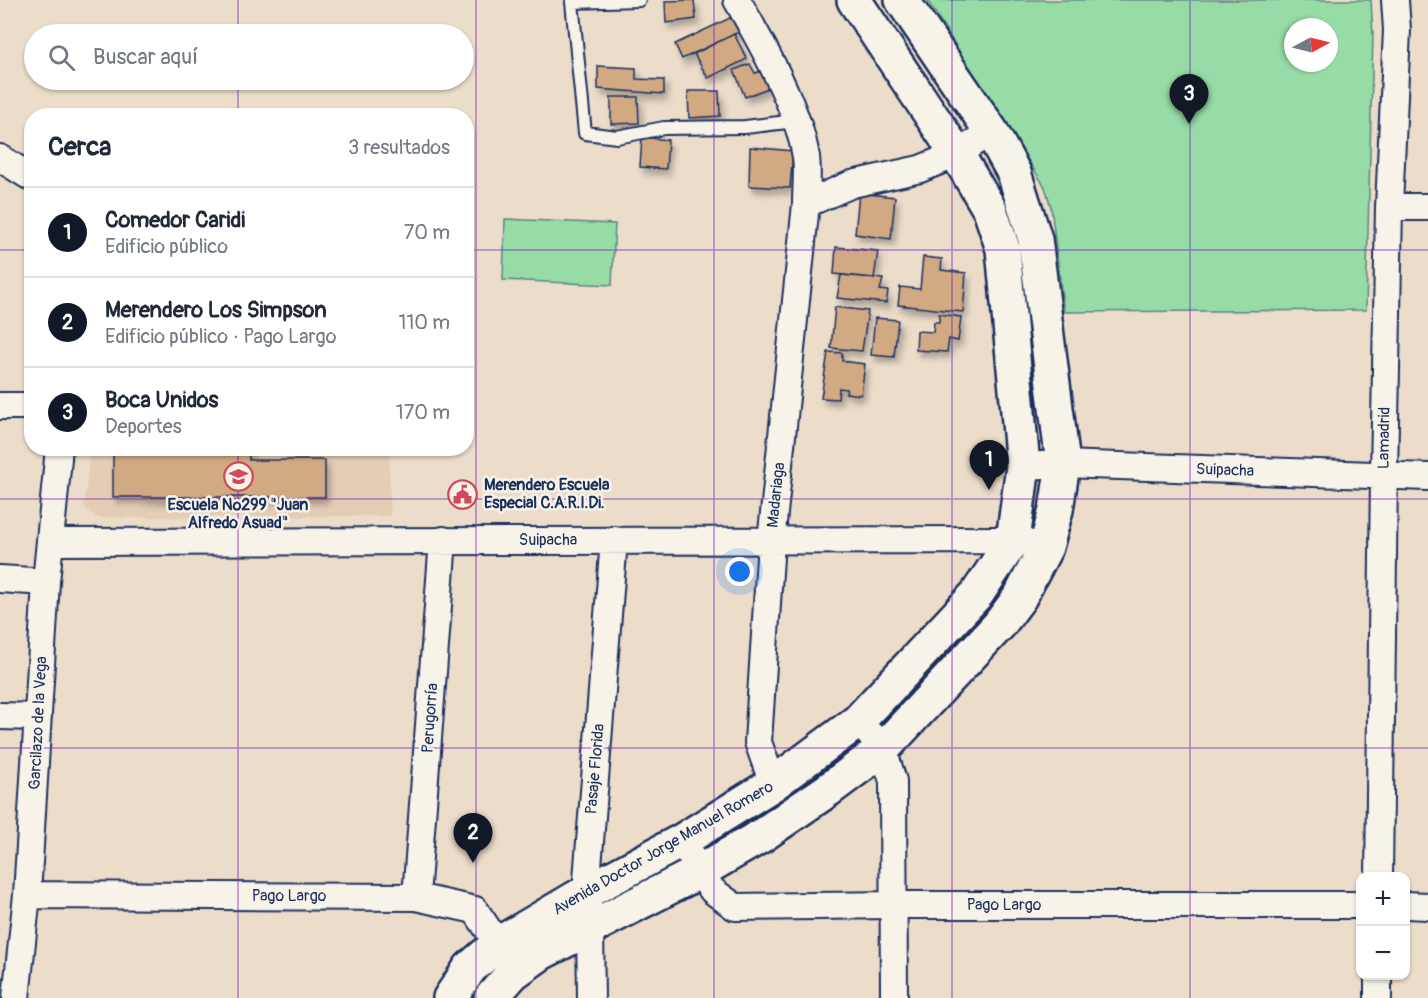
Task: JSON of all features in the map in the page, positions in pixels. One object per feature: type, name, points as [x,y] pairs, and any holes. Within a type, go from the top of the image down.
[{"type":"main road","name":"Avenida Doctor Jorge Manuel Romero","points":[[450,998],[470,968],[498,944],[586,892],[683,840],[773,784],[858,721],[977,594],[1013,540],[1023,466],[1003,249],[990,210],[957,154],[854,0]]},
{"type":"main road","name":"Avenida Doctor Jorge Manuel Romero","points":[[491,998],[513,973],[541,953],[699,872],[761,836],[883,749],[999,625],[1020,597],[1046,547],[1056,510],[1063,464],[1035,239],[1014,173],[991,131],[902,0]]},
{"type":"street","name":"Madariaga","points":[[737,0],[761,41],[796,121],[806,159],[806,204],[771,542],[758,742],[773,784]]},
{"type":"street","name":"Lamadrid","points":[[1379,872],[1389,207],[1397,30],[1395,0]]},
{"type":"street","points":[[806,204],[852,184],[920,169],[957,154],[991,131]]},
{"type":"street","points":[[0,158],[24,173]]},
{"type":"street","points":[[1389,207],[1428,207]]},
{"type":"street","points":[[0,406],[24,406]]},
{"type":"street","name":"Garcilazo de la Vega","points":[[16,998],[27,895],[46,582],[58,456]]},
{"type":"street","name":"Suipacha","points":[[1023,466],[1063,464],[1428,477]]},
{"type":"street","name":"Perugorría","points":[[416,897],[443,540]]},
{"type":"street","name":"Pasaje Florida","points":[[591,998],[590,927],[586,892],[614,540]]},
{"type":"street","name":"Suipacha","points":[[50,542],[1013,540],[1046,547]]},
{"type":"street","points":[[0,579],[46,582]]},
{"type":"street","points":[[0,717],[38,717]]},
{"type":"street","points":[[858,721],[883,749],[893,781],[894,998]]},
{"type":"street","name":"Pago Largo","points":[[683,840],[699,872],[713,891],[735,907],[1356,905]]},
{"type":"street","name":"Pago Largo","points":[[27,895],[416,897],[475,910],[498,944],[513,973]]},
{"type":"street","points":[[1410,906],[1428,906]]},
{"type":"street","points":[[1378,980],[1378,998]]},
{"type":"lane","points":[[639,0],[572,2],[585,133],[616,137],[664,128],[745,127],[796,121]]},
{"type":"shaded area","name":"Escuela Nº299 \"Juan Alfredo Asuad\"","points":[[89,456],[389,456],[390,516],[96,518],[84,506]]},
{"type":"green space","points":[[927,0],[1371,0],[1373,35],[1366,310],[1064,312],[1051,207],[1045,187]]},
{"type":"green space","points":[[505,219],[615,224],[612,285],[503,280]]},
{"type":"building","points":[[694,0],[696,19],[666,23],[665,1]]},
{"type":"building","points":[[732,17],[739,32],[682,59],[675,44]]},
{"type":"building","points":[[734,34],[747,59],[708,78],[694,54]]},
{"type":"building","points":[[750,64],[755,73],[762,71],[768,88],[745,97],[734,70]]},
{"type":"building","points":[[598,66],[636,68],[636,79],[664,80],[664,94],[598,89]]},
{"type":"building","points":[[688,91],[719,91],[720,116],[689,118]]},
{"type":"building","points":[[611,97],[638,97],[639,123],[611,124]]},
{"type":"building","points":[[642,137],[668,140],[666,169],[640,167]]},
{"type":"building","points":[[750,147],[793,151],[790,188],[749,186]]},
{"type":"building","points":[[859,193],[895,197],[891,239],[855,234]]},
{"type":"building","points":[[836,247],[878,251],[874,278],[834,274]]},
{"type":"building","points":[[923,257],[942,259],[941,270],[966,273],[963,312],[898,305],[900,287],[920,289]]},
{"type":"building","points":[[841,275],[883,279],[880,290],[888,291],[886,303],[837,298]]},
{"type":"building","points":[[835,307],[868,311],[862,351],[831,348]]},
{"type":"building","points":[[939,314],[961,317],[958,341],[949,339],[947,352],[916,350],[917,331],[933,332],[934,322],[939,322]]},
{"type":"building","points":[[875,318],[898,320],[894,357],[871,355]]},
{"type":"building","points":[[828,352],[842,353],[842,361],[865,364],[861,395],[846,393],[847,389],[839,388],[838,399],[821,398]]},
{"type":"building","name":"Escuela Nº299 \"Juan Alfredo Asuad\"","points":[[113,456],[249,456],[249,460],[325,460],[325,497],[113,497]]},
{"type":"place","name":"Boca Unidos","points":[[1189,124]]},
{"type":"place","name":"Escuela Nº299 \"Juan Alfredo Asuad\"","points":[[238,477]]},
{"type":"place","name":"Comedor Caridi","points":[[989,490]]},
{"type":"place","name":"Merendero Escuela Especial C.A.R.I.Di.","points":[[463,494]]},
{"type":"place","name":"Merendero Los Simpson","points":[[473,863]]}]
